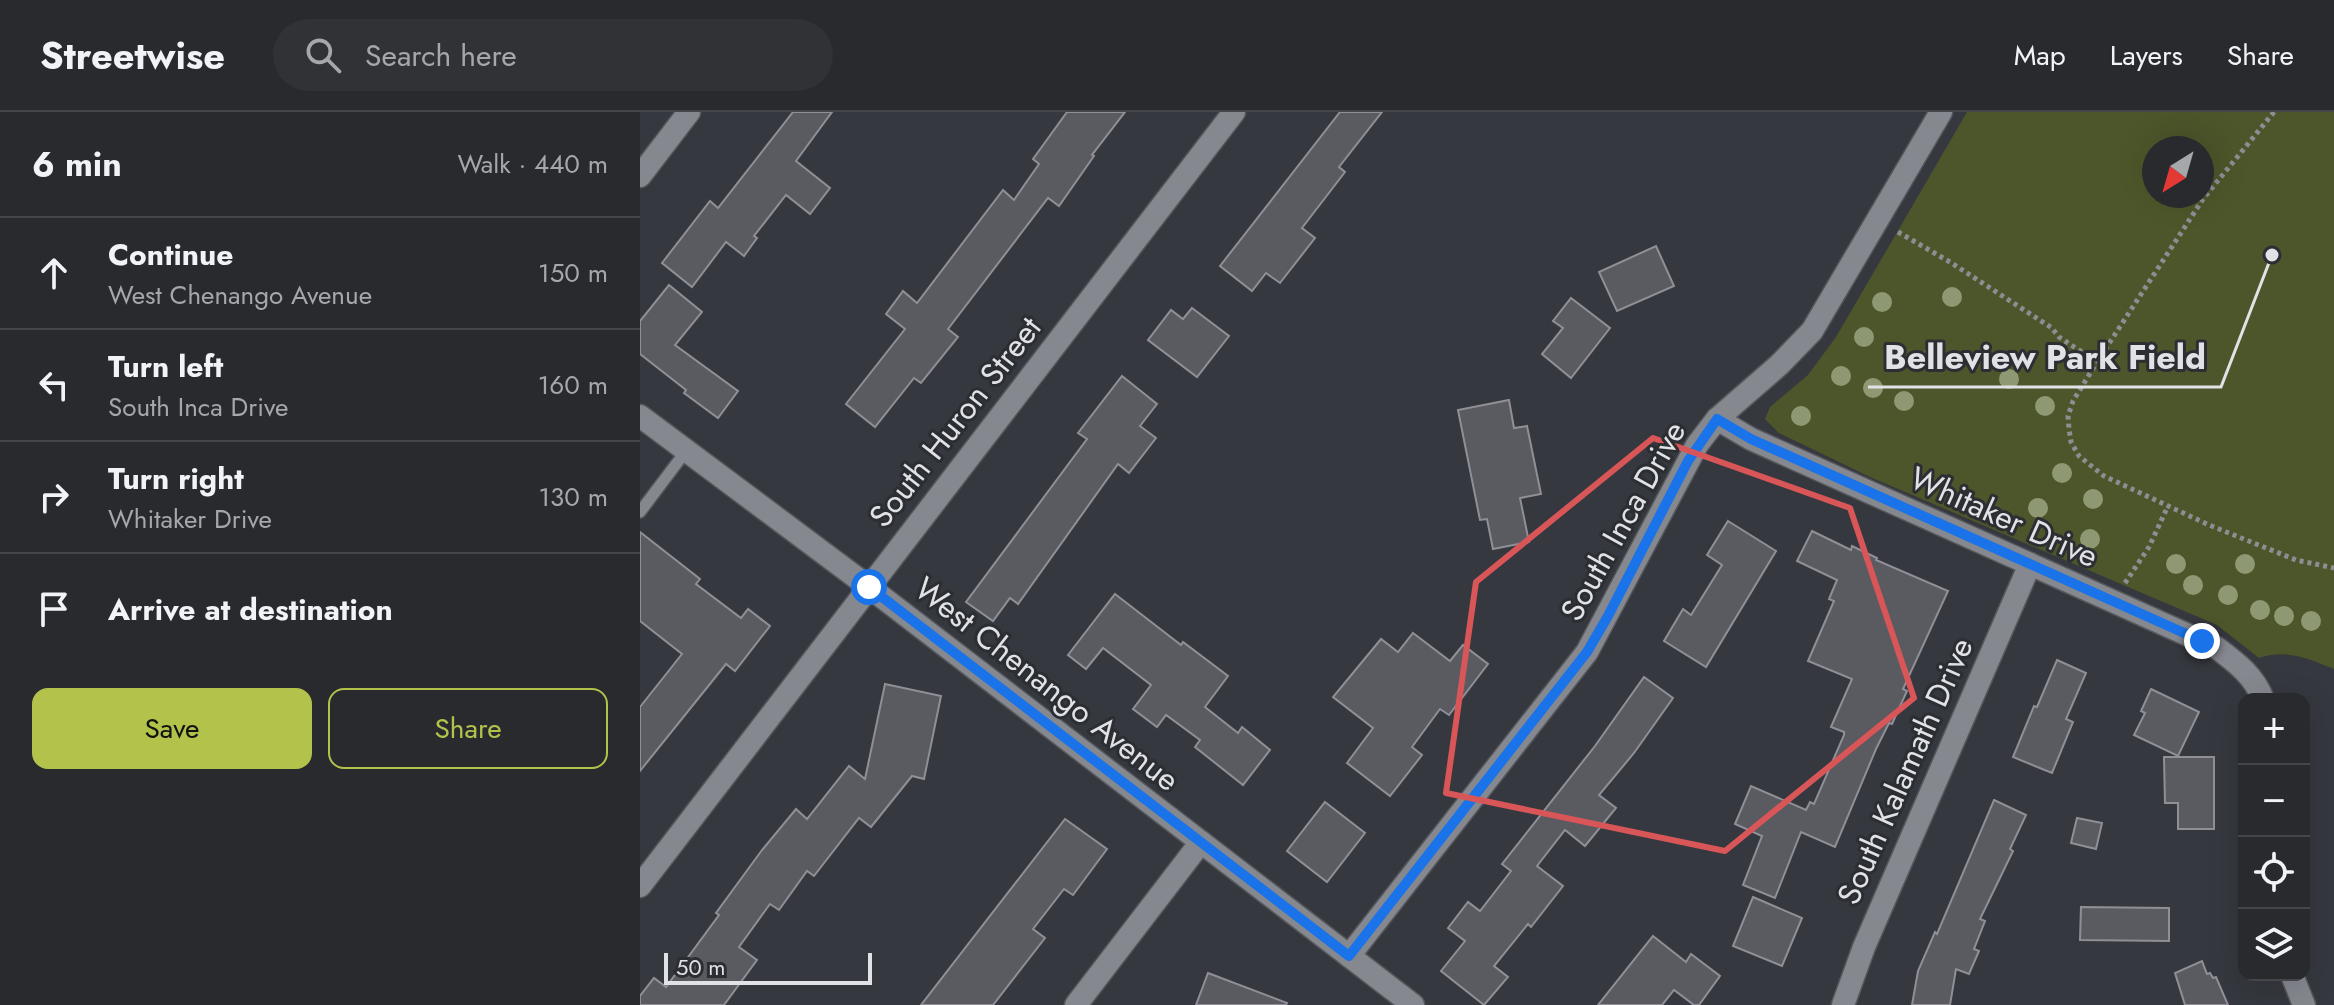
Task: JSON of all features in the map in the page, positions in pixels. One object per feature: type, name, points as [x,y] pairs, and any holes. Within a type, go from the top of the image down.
[{"type":"street","points":[[640,176],[689,112]]},
{"type":"street","name":"South Huron Street","points":[[640,886],[1234,112]]},
{"type":"street","name":"South Inca Drive","points":[[1349,956],[1587,652],[1688,461],[1717,419],[1812,331],[1941,112]]},
{"type":"street","name":"West Chenango Avenue","points":[[640,416],[869,587],[1413,1005]]},
{"type":"street","name":"Whitaker Drive","points":[[1717,419],[1751,439],[2217,648],[2243,668],[2260,692]]},
{"type":"street","name":"South Kalamath Drive","points":[[1843,1005],[1870,933],[2030,564]]},
{"type":"street","points":[[1076,1005],[1201,842]]},
{"type":"street","points":[[2294,981],[2304,1005]]},
{"type":"lane","points":[[640,512],[686,451]]},
{"type":"path","points":[[2274,112],[2203,199],[2073,401],[2068,416],[2071,442],[2088,465],[2104,476],[2296,560],[2334,568]]},
{"type":"path","points":[[1918,243],[2052,328],[2059,337],[2097,362]]},
{"type":"path","points":[[2116,602],[2131,571],[2160,527],[2168,506]]},
{"type":"highlighted area","points":[[1653,438],[1850,508],[1914,698],[1725,851],[1446,793],[1476,582]]},
{"type":"green space","points":[[1967,112],[2334,112],[2334,669],[2288,655],[2259,658],[2217,625],[1870,477],[1779,433],[1765,419],[1770,407],[1808,375],[1836,337]]},
{"type":"building","points":[[793,112],[832,112],[796,161],[830,188],[810,214],[786,195],[754,236],[757,238],[744,256],[726,242],[692,287],[662,263],[710,201],[718,208]]},
{"type":"building","points":[[1067,112],[1125,112],[1059,206],[1048,198],[948,329],[958,337],[921,383],[914,378],[875,427],[846,404],[905,329],[886,314],[903,291],[917,303],[1003,190],[1014,200],[1039,164],[1033,159]]},
{"type":"building","points":[[1340,112],[1382,112],[1339,167],[1345,172],[1302,228],[1315,238],[1280,283],[1266,273],[1252,291],[1220,266]]},
{"type":"building","points":[[1656,246],[1674,286],[1617,311],[1599,272]]},
{"type":"building","points":[[669,285],[702,312],[675,345],[738,391],[718,418],[640,354],[640,321]]},
{"type":"building","points":[[1571,298],[1610,328],[1571,378],[1542,354],[1563,328],[1553,321]]},
{"type":"building","points":[[1192,308],[1229,336],[1197,377],[1148,340],[1171,310],[1183,319]]},
{"type":"building","points":[[1122,376],[1157,404],[1140,426],[1156,438],[1129,473],[1118,464],[1018,604],[1010,598],[993,621],[966,602],[1087,439],[1078,433]]},
{"type":"building","points":[[1509,400],[1514,428],[1527,426],[1541,494],[1520,498],[1529,542],[1493,549],[1487,519],[1480,520],[1458,410]]},
{"type":"building","points":[[1728,521],[1776,551],[1706,667],[1664,641],[1683,609],[1691,615],[1722,565],[1707,555]]},
{"type":"building","points":[[1812,531],[1851,550],[1852,546],[1876,560],[1948,591],[1903,689],[1907,691],[1876,749],[1835,847],[1801,832],[1775,898],[1743,885],[1762,836],[1735,824],[1751,786],[1806,810],[1810,802],[1814,804],[1844,735],[1844,732],[1831,727],[1852,679],[1808,661],[1834,601],[1829,599],[1837,580],[1797,561]]},
{"type":"building","points":[[640,532],[700,579],[696,584],[741,618],[748,609],[770,626],[735,671],[726,664],[640,771],[640,707],[682,654],[640,621]]},
{"type":"building","points":[[1115,594],[1181,645],[1183,642],[1228,676],[1205,707],[1238,733],[1242,727],[1270,750],[1243,785],[1195,747],[1200,740],[1166,715],[1157,727],[1133,709],[1151,685],[1103,648],[1086,669],[1068,655]]},
{"type":"building","points":[[1413,633],[1450,661],[1463,645],[1488,664],[1449,715],[1440,709],[1412,747],[1422,755],[1390,796],[1347,763],[1373,728],[1333,697],[1381,639],[1398,652]]},
{"type":"building","points":[[2057,660],[2086,673],[2066,719],[2073,722],[2052,773],[2013,757]]},
{"type":"building","points":[[1644,677],[1673,698],[1599,795],[1616,808],[1585,846],[1565,830],[1537,866],[1563,886],[1531,927],[1528,924],[1494,966],[1508,977],[1484,1005],[1441,971],[1465,941],[1448,928],[1468,902],[1480,911],[1511,871],[1502,864],[1595,746]]},
{"type":"building","points":[[885,684],[941,696],[924,779],[912,776],[871,827],[859,818],[814,876],[807,871],[779,910],[770,904],[739,947],[757,960],[724,1005],[640,1005],[640,996],[654,978],[666,987],[762,850],[796,809],[807,819],[849,766],[865,779]]},
{"type":"building","points":[[2151,689],[2199,712],[2178,756],[2134,735],[2145,713],[2141,711]]},
{"type":"building","points":[[2164,757],[2214,757],[2214,829],[2178,829],[2178,803],[2165,803]]},
{"type":"building","points":[[1994,800],[2026,815],[2010,849],[2013,851],[1980,919],[1985,921],[1974,949],[1979,951],[1969,974],[1956,969],[1950,1005],[1912,1005],[1918,971]]},
{"type":"building","points":[[1325,802],[1365,833],[1327,882],[1287,851]]},
{"type":"building","points":[[2077,818],[2102,823],[2096,849],[2071,843]]},
{"type":"building","points":[[1065,819],[1107,849],[1073,895],[1064,889],[1033,929],[1045,938],[993,1005],[921,1005]]},
{"type":"building","points":[[1753,897],[1802,918],[1782,966],[1733,946]]},
{"type":"building","points":[[2081,907],[2169,908],[2169,941],[2080,940]]},
{"type":"building","points":[[1653,936],[1686,962],[1691,954],[1720,976],[1699,1005],[1694,1005],[1674,990],[1662,1005],[1598,1005]]},
{"type":"building","points":[[2202,961],[2207,974],[2216,977],[2228,1005],[2185,1005],[2175,973]]},
{"type":"building","points":[[1208,973],[1287,1003],[1196,1005]]},
{"type":"place","name":"Belleview Park Field","points":[[2272,255]]},
{"type":"route","points":[[869,587],[1349,956],[1587,652],[1688,461],[1717,419],[1751,439],[2202,641]]}]
